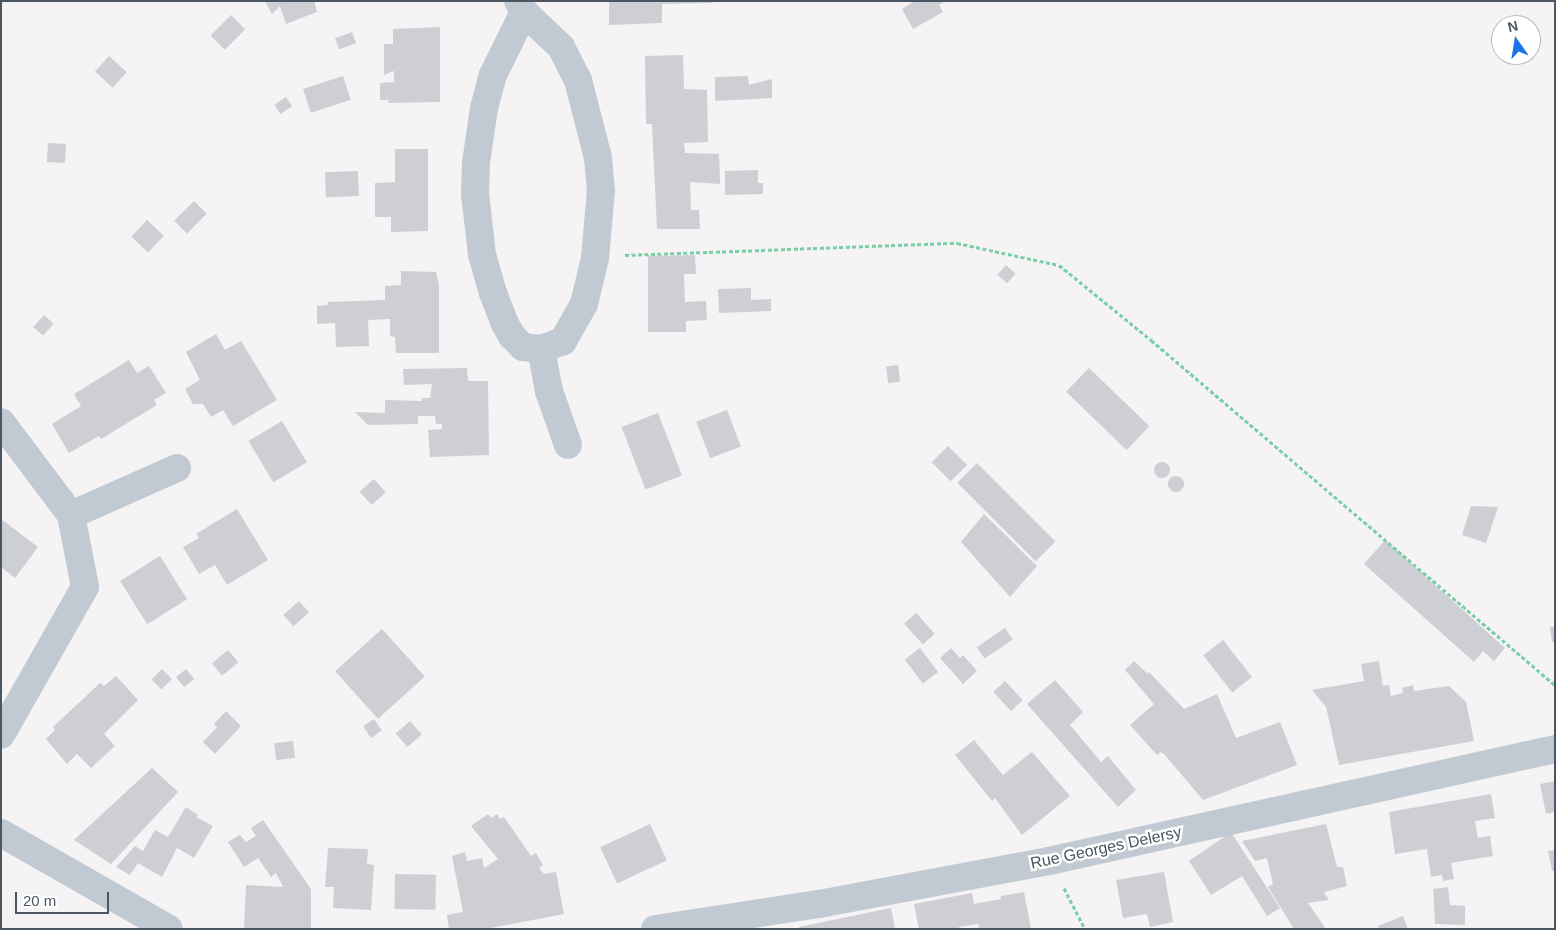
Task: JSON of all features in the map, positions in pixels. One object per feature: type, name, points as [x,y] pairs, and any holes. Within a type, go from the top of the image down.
[{"type":"street","points":[[521,7],[561,46],[578,80],[598,158],[601,190],[595,258],[584,304],[563,341],[541,350],[523,347],[512,336],[505,324],[493,293],[482,255],[475,194],[477,154],[484,108],[493,75],[521,7]]},
{"type":"street","points":[[541,350],[549,391],[568,445]]},
{"type":"street","points":[[1,422],[71,514],[85,587],[1,735]]},
{"type":"street","points":[[71,514],[177,468]]},
{"type":"street","name":"Rue Georges Delersy","points":[[654,929],[819,904],[1049,861],[1555,749]]},
{"type":"street","points":[[1,833],[169,929]]},
{"type":"path","points":[[595,258],[617,255],[957,243],[1059,265],[1151,340],[1555,685]]},
{"type":"path","points":[[1049,861],[1085,929]]},
{"type":"building","points":[[265,1],[314,1],[317,12],[286,24],[280,6],[272,14]]},
{"type":"building","points":[[609,1],[713,1],[713,3],[662,4],[662,23],[609,25]]},
{"type":"building","points":[[915,1],[946,1],[939,5],[943,12],[913,29],[902,9]]},
{"type":"building","points":[[231,15],[245,29],[225,50],[210,36]]},
{"type":"building","points":[[440,27],[440,102],[388,103],[389,100],[380,100],[380,83],[394,82],[394,71],[384,75],[384,44],[393,44],[393,29]]},
{"type":"building","points":[[352,32],[356,43],[339,49],[335,38]]},
{"type":"building","points":[[683,55],[684,89],[707,90],[708,142],[684,143],[685,153],[719,154],[720,184],[690,182],[691,210],[699,210],[700,229],[657,229],[652,124],[646,124],[645,56]]},
{"type":"building","points":[[109,56],[127,72],[113,88],[95,72]]},
{"type":"building","points":[[343,76],[351,100],[311,113],[303,89]]},
{"type":"building","points":[[748,76],[749,85],[772,79],[772,98],[715,101],[715,77]]},
{"type":"building","points":[[286,97],[292,106],[281,114],[274,105]]},
{"type":"building","points":[[48,143],[66,144],[65,163],[47,162]]},
{"type":"building","points":[[395,149],[428,149],[428,231],[391,232],[391,217],[375,217],[375,183],[395,182]]},
{"type":"building","points":[[758,170],[758,183],[763,183],[763,194],[725,195],[725,171]]},
{"type":"building","points":[[358,171],[359,196],[326,197],[325,172]]},
{"type":"building","points":[[194,201],[207,214],[187,234],[174,221]]},
{"type":"building","points":[[147,220],[164,236],[148,253],[131,237]]},
{"type":"building","points":[[695,255],[696,274],[684,274],[685,302],[706,301],[707,320],[686,321],[686,332],[648,332],[648,256]]},
{"type":"building","points":[[1006,265],[1016,274],[1007,283],[997,275]]},
{"type":"building","points":[[401,271],[436,272],[439,286],[439,353],[396,353],[395,337],[390,336],[390,319],[368,320],[369,346],[336,347],[335,323],[317,324],[317,306],[328,305],[328,302],[385,300],[385,286],[401,285]]},
{"type":"building","points":[[751,288],[751,300],[771,299],[771,311],[719,313],[718,289]]},
{"type":"building","points":[[44,315],[54,324],[43,336],[33,327]]},
{"type":"building","points":[[216,334],[225,350],[241,341],[277,400],[233,426],[223,410],[211,417],[203,404],[193,404],[185,389],[200,380],[186,352]]},
{"type":"building","points":[[129,360],[137,373],[149,366],[166,393],[154,400],[157,405],[101,439],[99,436],[69,453],[52,424],[81,406],[74,394]]},
{"type":"building","points":[[898,365],[900,382],[888,383],[886,366]]},
{"type":"building","points":[[467,368],[468,381],[488,381],[489,455],[430,457],[428,430],[442,429],[442,424],[436,424],[435,416],[418,416],[418,424],[368,425],[355,412],[385,413],[385,400],[422,401],[422,398],[430,398],[432,384],[404,385],[403,369]]},
{"type":"building","points":[[1089,368],[1149,426],[1127,450],[1066,392]]},
{"type":"building","points":[[727,410],[741,446],[710,458],[696,422]]},
{"type":"building","points":[[658,413],[682,476],[646,490],[622,427]]},
{"type":"building","points":[[282,421],[307,462],[273,482],[249,441]]},
{"type":"building","points":[[948,446],[967,465],[951,481],[932,462]]},
{"type":"building","points":[[1159,462],[1165,462],[1170,467],[1168,476],[1159,478],[1154,473],[1154,467]]},
{"type":"building","points":[[977,463],[1055,541],[1036,561],[957,483]]},
{"type":"building","points":[[1173,476],[1179,476],[1184,481],[1182,490],[1173,492],[1168,487],[1168,481]]},
{"type":"building","points":[[374,479],[386,493],[371,505],[360,491]]},
{"type":"building","points":[[1471,506],[1498,507],[1486,543],[1462,535]]},
{"type":"building","points":[[237,509],[268,560],[227,585],[215,565],[199,574],[183,547],[199,538],[196,534]]},
{"type":"building","points":[[984,514],[1037,566],[1010,597],[961,542]]},
{"type":"building","points":[[1,519],[38,547],[15,578],[1,567]]},
{"type":"building","points":[[1385,540],[1505,648],[1494,661],[1483,651],[1474,662],[1364,564]]},
{"type":"building","points":[[160,556],[187,599],[147,624],[120,581]]},
{"type":"building","points":[[299,601],[309,612],[293,626],[283,615]]},
{"type":"building","points":[[916,613],[935,634],[923,645],[904,624]]},
{"type":"building","points":[[1550,627],[1555,627],[1555,642],[1552,642]]},
{"type":"building","points":[[1005,628],[1013,640],[985,659],[977,647]]},
{"type":"building","points":[[382,629],[425,677],[378,719],[335,671]]},
{"type":"building","points":[[1223,640],[1252,677],[1232,692],[1203,655]]},
{"type":"building","points":[[920,648],[938,672],[923,683],[905,659]]},
{"type":"building","points":[[951,648],[960,658],[963,655],[977,671],[963,684],[940,658]]},
{"type":"building","points":[[228,650],[238,662],[222,676],[212,663]]},
{"type":"building","points":[[1134,661],[1148,674],[1149,672],[1184,709],[1217,694],[1236,738],[1280,722],[1297,765],[1203,800],[1164,754],[1161,752],[1157,755],[1130,725],[1154,704],[1125,670]]},
{"type":"building","points":[[1379,661],[1383,686],[1389,685],[1391,696],[1403,693],[1402,688],[1413,685],[1414,691],[1449,686],[1466,702],[1474,741],[1339,765],[1326,707],[1312,690],[1364,681],[1361,664]]},
{"type":"building","points":[[162,669],[172,679],[161,690],[151,680]]},
{"type":"building","points":[[186,669],[194,679],[184,687],[176,677]]},
{"type":"building","points":[[116,676],[138,700],[104,734],[115,746],[91,768],[77,754],[67,764],[46,739],[55,730],[53,727],[100,683],[104,686]]},
{"type":"building","points":[[1055,680],[1083,712],[1070,725],[1101,762],[1108,756],[1136,790],[1118,807],[1027,704]]},
{"type":"building","points":[[1005,681],[1023,700],[1011,711],[993,692]]},
{"type":"building","points":[[226,711],[241,726],[215,754],[203,742],[217,727],[214,724]]},
{"type":"building","points":[[374,719],[382,731],[371,738],[363,726]]},
{"type":"building","points":[[410,721],[422,735],[407,747],[396,733]]},
{"type":"building","points":[[974,740],[1003,775],[1032,752],[1070,796],[1022,835],[995,798],[992,801],[955,755]]},
{"type":"building","points":[[293,741],[295,758],[276,760],[274,743]]},
{"type":"building","points":[[152,768],[178,792],[111,864],[74,840]]},
{"type":"building","points":[[1555,781],[1555,812],[1546,814],[1540,784]]},
{"type":"building","points":[[1491,794],[1495,818],[1475,821],[1478,838],[1490,836],[1493,856],[1451,863],[1454,879],[1443,881],[1442,875],[1431,877],[1427,849],[1395,854],[1389,812]]},
{"type":"building","points":[[186,807],[198,815],[196,817],[213,826],[194,858],[177,848],[162,877],[138,863],[130,875],[116,867],[135,846],[143,851],[155,830],[168,837]]},
{"type":"building","points":[[488,814],[491,818],[497,814],[500,819],[504,817],[531,856],[536,853],[543,865],[539,868],[544,874],[556,872],[564,914],[485,929],[449,929],[447,915],[463,912],[452,856],[465,852],[467,861],[482,858],[484,868],[498,859],[471,826]]},
{"type":"building","points":[[263,820],[311,889],[311,929],[244,929],[246,885],[283,887],[276,873],[271,877],[258,858],[244,867],[228,842],[240,835],[246,842],[256,836],[251,828]]},
{"type":"building","points":[[650,824],[667,860],[617,883],[600,847]]},
{"type":"building","points":[[1326,824],[1337,867],[1343,867],[1347,886],[1324,892],[1329,900],[1308,903],[1326,929],[1294,929],[1268,887],[1273,884],[1267,858],[1255,861],[1242,841]]},
{"type":"building","points":[[1231,832],[1280,908],[1267,916],[1242,876],[1211,895],[1189,861]]},
{"type":"building","points":[[328,848],[368,849],[367,864],[374,865],[371,910],[333,908],[334,887],[325,887]]},
{"type":"building","points":[[1555,850],[1555,871],[1552,871],[1548,851]]},
{"type":"building","points":[[1164,872],[1173,922],[1150,927],[1147,914],[1123,918],[1116,880]]},
{"type":"building","points":[[395,874],[436,875],[435,910],[394,909]]},
{"type":"building","points":[[1448,887],[1450,905],[1465,906],[1465,925],[1435,924],[1433,889]]},
{"type":"building","points":[[1024,892],[1031,929],[979,929],[978,924],[959,927],[959,929],[919,929],[914,904],[972,893],[974,904]]},
{"type":"building","points":[[891,908],[895,929],[799,929],[799,927]]},
{"type":"building","points":[[1403,916],[1408,929],[1379,929],[1378,926]]}]
